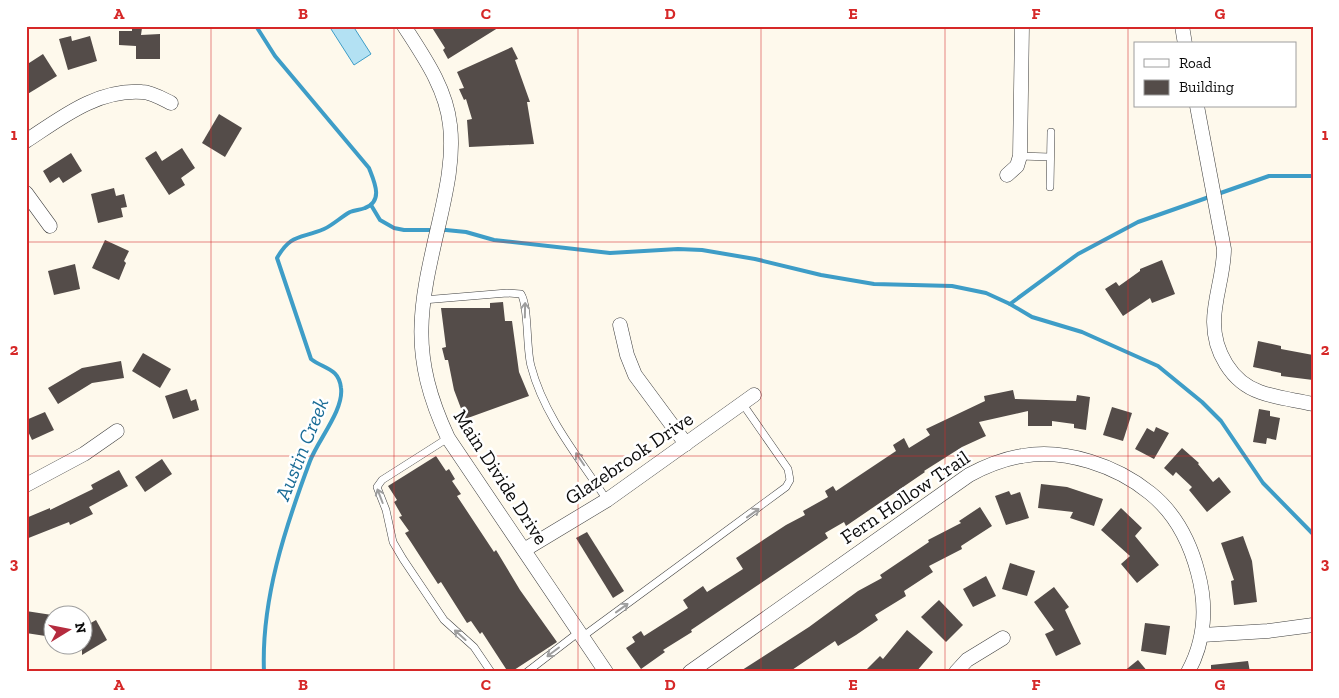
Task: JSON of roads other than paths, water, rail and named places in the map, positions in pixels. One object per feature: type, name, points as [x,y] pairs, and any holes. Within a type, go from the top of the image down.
[{"type":"street","name":"Main Divide Drive","points":[[404,26],[434,75],[450,125],[451,156],[445,199],[423,300],[422,359],[435,410],[448,438],[606,672]]},
{"type":"street","points":[[1007,175],[1016,166],[1020,156],[1022,26]]},
{"type":"street","points":[[1182,26],[1185,42]]},
{"type":"street","points":[[26,141],[84,103],[111,95],[143,92],[171,103]]},
{"type":"street","points":[[1198,108],[1224,249],[1224,267],[1214,321],[1216,343],[1223,361],[1239,379],[1259,392],[1313,404]]},
{"type":"street","points":[[26,192],[50,226]]},
{"type":"street","points":[[620,325],[627,355],[635,375],[686,444]]},
{"type":"street","name":"Glazebrook Drive","points":[[524,550],[607,500],[754,395]]},
{"type":"street","points":[[26,485],[84,454],[117,431]]},
{"type":"street","name":"Fern Hollow Trail","points":[[690,672],[969,475],[995,462],[1024,455],[1059,455],[1090,462],[1118,473],[1150,493],[1177,523],[1192,550],[1202,587],[1202,635],[1188,672]]},
{"type":"street","points":[[1202,635],[1313,626]]},
{"type":"street","points":[[956,672],[967,660],[1003,638]]},
{"type":"lane","points":[[1050,187],[1051,132]]},
{"type":"lane","points":[[1020,156],[1050,157]]},
{"type":"lane","points":[[423,300],[508,293],[521,294],[525,301],[526,340],[531,367],[541,394],[558,427],[607,500]]},
{"type":"lane","points":[[527,672],[786,487],[790,480],[788,468],[742,403]]},
{"type":"lane","points":[[448,438],[382,480],[377,487],[386,510],[393,542],[403,559],[444,620],[474,646],[490,672]]},
{"type":"water","points":[[335,26],[353,26],[371,54],[354,65],[331,29]]},
{"type":"waterway","name":"Austin Creek","points":[[256,26],[275,56],[369,168],[376,190],[376,196],[371,205],[350,212],[324,229],[292,240],[277,258],[311,359],[337,376],[340,381],[341,397],[335,415],[310,461],[276,565],[266,618],[264,672]]},
{"type":"waterway","points":[[1010,304],[1078,254],[1138,222],[1269,176],[1313,176]]},
{"type":"waterway","points":[[371,205],[380,220],[394,228],[404,230],[466,232],[494,240],[610,253],[678,249],[702,250],[874,284],[952,286],[986,293],[1032,317],[1082,332],[1158,366],[1202,402],[1221,421],[1263,483],[1313,534]]}]
